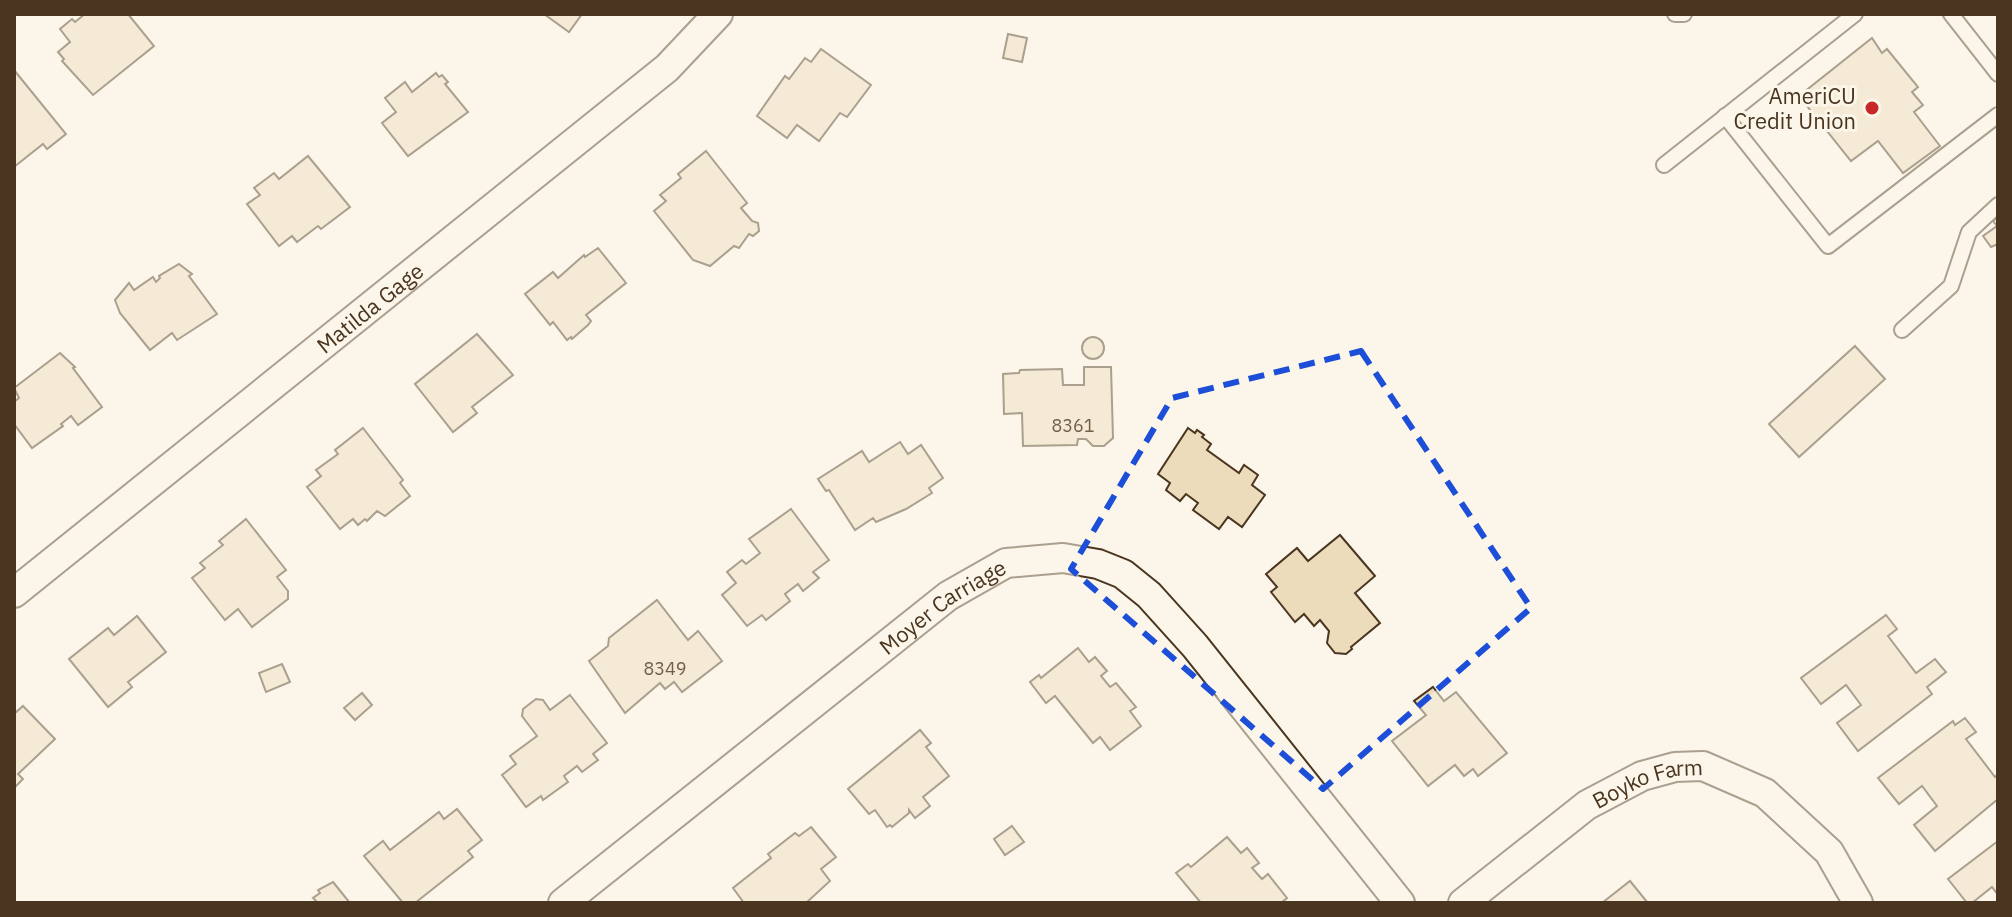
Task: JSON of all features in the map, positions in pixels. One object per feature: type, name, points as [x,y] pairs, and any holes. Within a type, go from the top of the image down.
[{"type":"street","name":"Matilda Gage","points":[[14,593],[667,68],[718,14]]},
{"type":"street","name":"Moyer Carriage","points":[[563,903],[948,596],[1006,563],[1063,558],[1098,564],[1123,574],[1149,595],[1195,646],[1400,903]]},
{"type":"street","name":"Boyko Farm","points":[[1463,903],[1587,805],[1642,776],[1675,767],[1703,766],[1765,793],[1829,852],[1858,903]]},
{"type":"lane","points":[[1675,14],[1684,14]]},
{"type":"lane","points":[[1664,165],[1855,14]]},
{"type":"lane","points":[[1951,14],[1998,74]]},
{"type":"lane","points":[[1725,116],[1828,246],[1998,115]]},
{"type":"lane","points":[[1902,330],[1951,286],[1969,232],[1998,205]]},
{"type":"highlighted area","points":[[1361,351],[1531,608],[1323,789],[1071,569],[1172,398]]},
{"type":"building","points":[[85,14],[128,14],[154,46],[93,95],[62,61],[64,59],[58,52],[70,42],[60,29],[72,19],[75,22]]},
{"type":"building","points":[[544,14],[582,14],[569,32]]},
{"type":"building","points":[[1008,34],[1027,38],[1022,62],[1003,58]]},
{"type":"building","points":[[1872,38],[1882,53],[1887,49],[1918,87],[1912,92],[1923,105],[1914,112],[1940,146],[1903,173],[1878,141],[1851,161],[1799,96]]},
{"type":"building","points":[[821,49],[871,85],[847,117],[840,113],[819,141],[797,125],[787,138],[757,116],[785,76],[789,79],[805,58],[811,62]]},
{"type":"building","points":[[14,70],[66,134],[47,149],[43,144],[14,167]]},
{"type":"building","points":[[436,73],[448,82],[445,84],[468,112],[408,156],[382,123],[396,112],[385,98],[405,82],[412,92]]},
{"type":"building","points":[[706,151],[747,203],[741,208],[752,221],[758,223],[759,231],[753,236],[749,234],[739,248],[734,246],[710,266],[693,260],[654,211],[666,201],[660,195],[681,178],[678,174]]},
{"type":"building","points":[[308,156],[350,207],[321,229],[318,226],[297,242],[292,236],[279,246],[247,204],[260,195],[254,188],[274,173],[279,179]]},
{"type":"building","points":[[1998,217],[1998,244],[1991,247],[1983,236],[1997,226],[1993,221]]},
{"type":"building","points":[[598,248],[626,283],[586,315],[591,321],[588,325],[567,340],[553,322],[550,325],[525,294],[553,272],[558,278],[584,255]]},
{"type":"building","points":[[179,264],[192,274],[189,276],[217,314],[177,340],[172,333],[150,350],[120,313],[115,300],[129,283],[134,290],[153,277],[156,282],[159,276]]},
{"type":"building","points":[[477,334],[513,375],[472,407],[477,413],[453,432],[415,384]]},
{"type":"building","points":[[1093,337],[1101,340],[1104,348],[1101,356],[1093,359],[1085,356],[1082,348],[1085,340]]},
{"type":"building","points":[[1855,346],[1885,379],[1799,457],[1769,424]]},
{"type":"building","points":[[60,353],[75,367],[102,407],[78,425],[71,416],[61,424],[63,426],[32,448],[14,424],[14,402],[19,398],[14,388]]},
{"type":"building","points":[[1084,367],[1111,367],[1113,438],[1104,446],[1093,446],[1086,439],[1078,439],[1077,445],[1023,446],[1022,413],[1004,414],[1003,374],[1019,373],[1020,370],[1062,369],[1063,385],[1084,385]]},
{"type":"building","points":[[363,428],[403,480],[400,483],[410,496],[385,516],[377,511],[367,521],[365,519],[358,525],[353,519],[340,529],[307,487],[321,476],[316,470],[338,454],[335,450]]},
{"type":"building","points":[[1188,428],[1204,435],[1202,437],[1211,444],[1207,450],[1239,473],[1244,465],[1258,475],[1252,485],[1265,495],[1242,527],[1228,517],[1219,529],[1193,510],[1198,503],[1186,494],[1180,501],[1166,490],[1170,483],[1158,474]]},
{"type":"building","points":[[900,442],[908,454],[921,445],[943,478],[929,488],[932,493],[906,509],[876,522],[873,518],[855,530],[829,490],[826,491],[818,479],[862,451],[869,462]]},
{"type":"building","points":[[791,509],[829,560],[813,572],[819,578],[803,591],[798,584],[785,594],[790,601],[766,620],[762,615],[747,626],[722,595],[736,583],[727,572],[742,560],[746,564],[760,553],[749,539]]},
{"type":"building","points":[[246,519],[286,570],[277,577],[288,591],[288,599],[252,627],[238,609],[225,620],[192,578],[205,568],[200,563],[223,545],[219,541]]},
{"type":"building","points":[[1340,535],[1375,576],[1355,593],[1380,623],[1346,654],[1335,653],[1327,643],[1329,631],[1320,620],[1314,626],[1304,614],[1295,622],[1271,592],[1277,587],[1266,574],[1297,548],[1308,561]]},
{"type":"building","points":[[657,600],[688,640],[698,631],[722,661],[682,692],[674,682],[665,689],[660,683],[625,713],[589,661],[608,646],[609,638]]},
{"type":"building","points":[[1886,615],[1897,629],[1888,636],[1916,673],[1935,659],[1946,672],[1927,687],[1932,694],[1858,751],[1837,723],[1861,705],[1846,685],[1821,704],[1801,678]]},
{"type":"building","points":[[137,616],[166,652],[128,682],[132,687],[108,707],[69,659],[108,628],[114,635]]},
{"type":"building","points":[[1078,648],[1089,662],[1095,657],[1107,671],[1101,676],[1110,687],[1116,683],[1136,707],[1130,711],[1141,726],[1110,750],[1100,737],[1093,743],[1055,696],[1046,703],[1030,682],[1039,675],[1041,678]]},
{"type":"building","points":[[282,664],[290,682],[266,692],[259,673]]},
{"type":"building","points":[[1433,687],[1444,701],[1456,692],[1507,753],[1478,776],[1473,769],[1464,776],[1455,765],[1428,786],[1392,741],[1426,715],[1414,701]]},
{"type":"building","points":[[362,693],[372,705],[355,720],[344,708]]},
{"type":"building","points":[[570,695],[607,743],[593,754],[598,760],[582,772],[577,766],[564,776],[568,782],[543,800],[541,796],[526,807],[502,775],[516,764],[510,756],[537,736],[522,716],[523,709],[536,699],[543,700],[550,710]]},
{"type":"building","points":[[23,706],[55,739],[18,774],[23,779],[14,788],[14,714]]},
{"type":"building","points":[[1965,718],[1976,732],[1966,739],[1995,777],[1998,774],[1998,799],[1935,851],[1914,825],[1937,806],[1922,786],[1899,804],[1878,778],[1953,721],[1955,725]]},
{"type":"building","points":[[920,730],[931,743],[926,747],[949,776],[923,797],[930,806],[915,818],[909,810],[892,827],[887,827],[875,810],[869,814],[848,789]]},
{"type":"building","points":[[457,809],[482,840],[468,851],[473,857],[415,903],[403,903],[364,856],[383,841],[390,850],[439,812],[444,819]]},
{"type":"building","points":[[1012,826],[1024,842],[1005,855],[994,839]]},
{"type":"building","points":[[811,827],[836,857],[821,869],[830,881],[806,903],[744,903],[733,888],[771,858],[768,854],[795,833],[799,836]]},
{"type":"building","points":[[1227,837],[1241,853],[1247,848],[1259,863],[1252,868],[1262,879],[1268,874],[1287,898],[1281,903],[1201,903],[1176,873],[1188,864],[1191,867]]},
{"type":"building","points":[[1998,841],[1998,895],[1992,887],[1972,903],[1967,903],[1948,879]]},
{"type":"building","points":[[1630,881],[1648,903],[1602,903]]},
{"type":"building","points":[[333,882],[350,903],[318,903],[313,898],[320,893],[318,890]]},
{"type":"place","name":"AmeriCU Credit Union","points":[[1872,108]]}]
